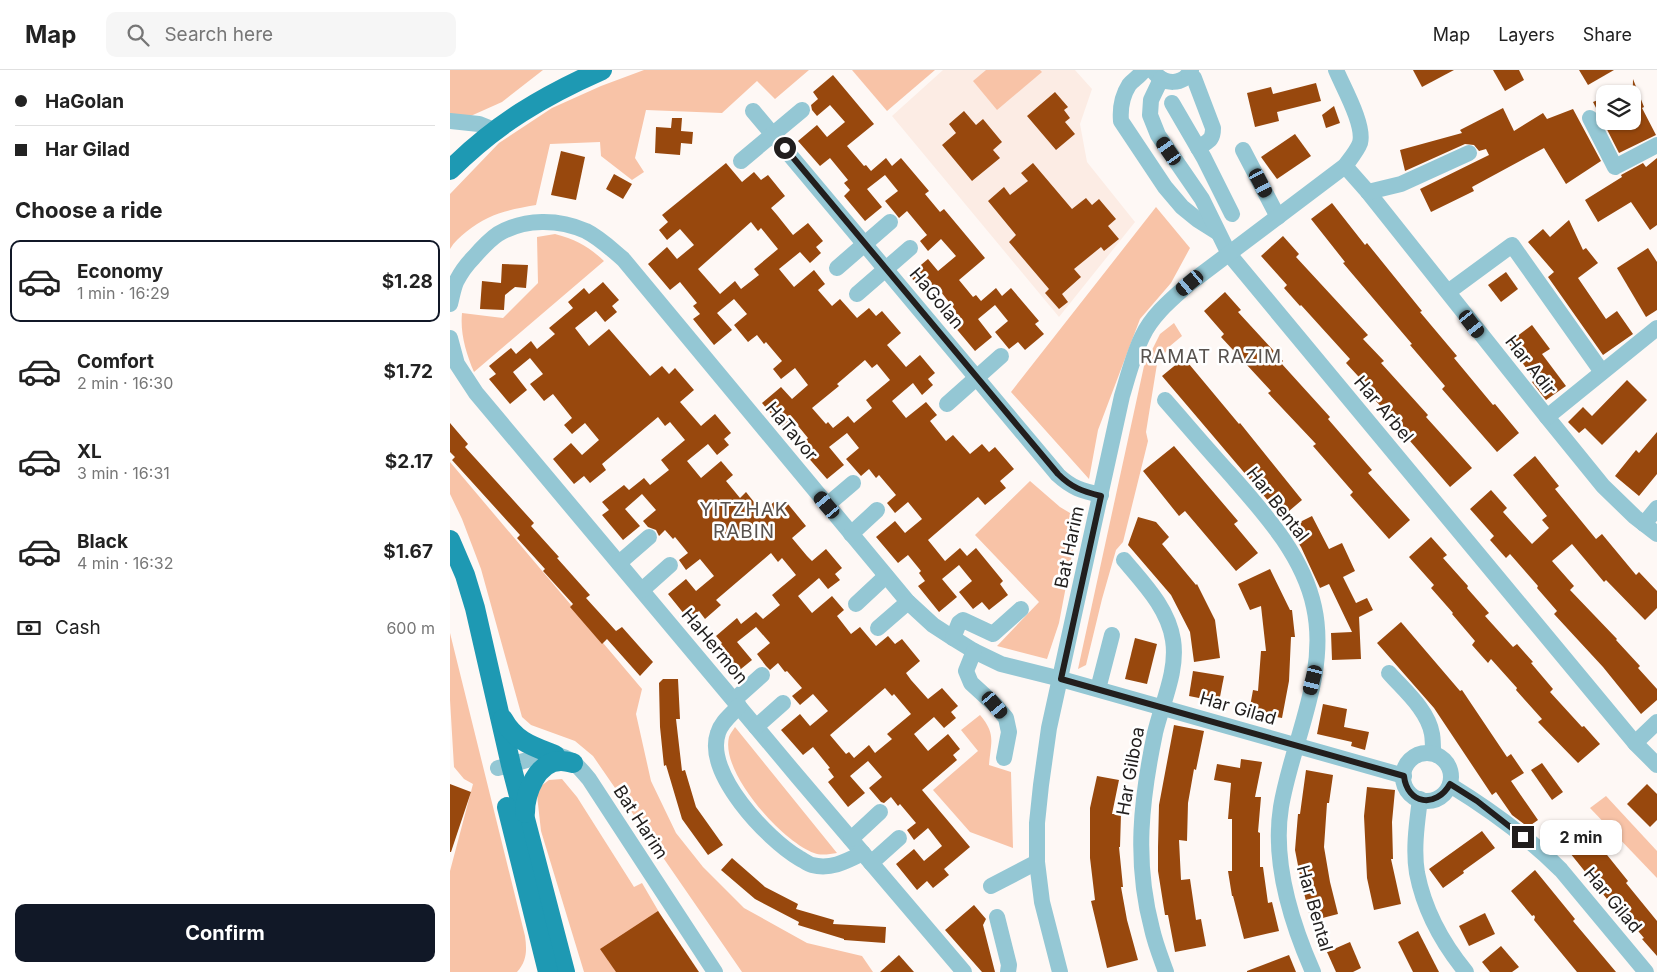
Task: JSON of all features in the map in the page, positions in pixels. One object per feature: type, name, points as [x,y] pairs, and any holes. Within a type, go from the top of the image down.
[{"type":"main road","points":[[450,170],[494,130],[566,86],[602,70]]},
{"type":"main road","points":[[450,540],[465,575],[475,608],[498,712],[504,766],[525,822],[566,972]]},
{"type":"main road","points":[[450,564],[504,766],[537,930],[548,972]]},
{"type":"main road","points":[[498,712],[516,737],[555,755]]},
{"type":"main road","points":[[525,822],[526,798],[532,781],[550,764],[560,761],[573,763]]},
{"type":"main road","points":[[534,972],[539,955],[537,930]]},
{"type":"street","points":[[1144,70],[1130,85],[1122,99],[1121,121],[1165,187],[1182,207],[1219,233]]},
{"type":"street","points":[[1336,70],[1360,127],[1360,142],[1345,166]]},
{"type":"street","points":[[1157,75],[1172,82],[1179,81],[1190,72],[1194,78],[1213,128],[1213,136],[1198,148]]},
{"type":"street","name":"Har Arbel","points":[[1157,75],[1151,100],[1150,115],[1158,135],[1202,200],[1229,254],[1635,743],[1657,765]]},
{"type":"street","points":[[1172,103],[1232,214]]},
{"type":"street","points":[[742,161],[802,110]]},
{"type":"street","name":"HaGolan","points":[[753,111],[1058,474],[1069,485],[1101,496]]},
{"type":"street","points":[[1590,118],[1616,167],[1657,145]]},
{"type":"street","points":[[450,121],[479,124],[494,130]]},
{"type":"street","points":[[1243,150],[1278,217]]},
{"type":"street","points":[[1368,192],[1401,184],[1470,152]]},
{"type":"street","name":"Har Adir","points":[[1345,166],[1368,192],[1547,418],[1604,486],[1657,534]]},
{"type":"street","name":"Bat Harim","points":[[1060,972],[1042,902],[1037,862],[1037,823],[1041,785],[1049,728],[1122,396],[1135,354],[1142,336],[1167,303],[1345,166]]},
{"type":"street","name":"HaTavor","points":[[450,304],[456,282],[470,262],[483,246],[497,234],[513,226],[546,221],[564,224],[586,232],[628,255],[653,300],[676,328],[718,365],[740,392],[768,438],[908,602],[933,625],[974,651],[1001,664],[1061,679]]},
{"type":"street","points":[[837,268],[890,222]]},
{"type":"street","points":[[1448,292],[1512,245],[1602,372]]},
{"type":"street","points":[[856,294],[910,248]]},
{"type":"street","points":[[1547,418],[1657,328]]},
{"type":"street","name":"HaHermon","points":[[450,338],[457,364],[476,393],[511,424],[642,590],[964,972]]},
{"type":"street","points":[[947,404],[1001,356]]},
{"type":"street","name":"Har Bental","points":[[1165,400],[1265,514],[1296,560],[1314,606],[1318,628],[1318,653],[1281,808],[1280,856],[1289,905],[1313,972]]},
{"type":"street","points":[[827,505],[853,483]]},
{"type":"street","points":[[1644,524],[1657,508]]},
{"type":"street","points":[[851,534],[877,510]]},
{"type":"street","points":[[620,563],[649,538]]},
{"type":"street","name":"Har Gilboa","points":[[1124,560],[1162,609],[1169,624],[1173,641],[1174,659],[1145,782],[1140,836],[1141,867],[1145,896],[1152,930],[1166,972]]},
{"type":"street","points":[[642,590],[670,565]]},
{"type":"street","points":[[856,604],[886,576]]},
{"type":"street","points":[[878,628],[908,602]]},
{"type":"street","points":[[953,638],[963,620],[993,634],[1021,609]]},
{"type":"street","points":[[1098,689],[1112,635]]},
{"type":"street","points":[[974,651],[966,671],[971,683],[1006,718],[1008,732],[1004,758]]},
{"type":"street","points":[[1389,673],[1417,705],[1425,718],[1432,732],[1433,754]]},
{"type":"street","points":[[762,675],[736,703],[718,733],[717,748],[720,767],[731,789],[748,813],[789,852],[811,865],[827,866],[867,858],[899,838]]},
{"type":"street","name":"Har Gilad","points":[[1061,679],[1404,776]]},
{"type":"street","points":[[756,727],[783,703]]},
{"type":"street","points":[[1635,743],[1657,722]]},
{"type":"street","points":[[1425,753],[1433,754],[1444,760],[1450,768],[1451,776],[1450,784],[1442,796],[1428,801],[1414,796],[1408,790],[1404,784],[1404,776],[1405,768],[1416,756],[1425,753]]},
{"type":"street","points":[[504,766],[555,755]]},
{"type":"street","name":"Bat Harim","points":[[555,755],[579,766],[589,779],[715,972]]},
{"type":"street","name":"Har Gilad","points":[[1450,784],[1477,801],[1546,855],[1561,870],[1646,972]]},
{"type":"street","points":[[1420,799],[1416,851],[1417,872],[1423,896],[1443,940],[1466,972]]},
{"type":"street","points":[[851,839],[880,812]]},
{"type":"street","points":[[991,886],[1037,862]]},
{"type":"street","points":[[997,917],[1009,965],[1008,972]]},
{"type":"shaded area","points":[[450,70],[543,70],[502,102],[455,123],[450,123]]},
{"type":"shaded area","points":[[644,70],[809,70],[775,99],[757,81],[722,113],[646,110],[635,158],[644,172],[632,180],[601,156],[600,142],[550,144],[536,205],[508,211],[483,220],[455,242],[450,249],[450,194],[499,143],[552,108],[601,86]]},
{"type":"shaded area","points":[[852,70],[935,70],[887,111]]},
{"type":"shaded area","points":[[943,70],[1075,70],[1092,89],[1080,124],[1087,162],[1135,222],[1059,317],[892,116]]},
{"type":"shaded area","points":[[986,70],[1040,70],[1042,72],[997,110],[973,81]]},
{"type":"shaded area","points":[[1156,207],[1190,248],[1171,283],[1140,319],[1098,430],[1089,479],[1011,392]]},
{"type":"shaded area","points":[[555,234],[582,244],[604,261],[474,372],[464,343],[462,313],[503,318],[538,283],[537,237]]},
{"type":"shaded area","points":[[1174,323],[1182,336],[1170,346],[1157,364],[1146,432],[1148,441],[1123,542],[1116,550],[1086,665],[1078,669],[1144,366],[1160,334]]},
{"type":"shaded area","points":[[450,462],[642,689],[636,714],[651,781],[676,833],[703,867],[744,908],[807,943],[862,956],[873,972],[742,972],[593,756],[575,741],[531,725],[522,717],[481,569],[462,519],[450,494]]},
{"type":"shaded area","points":[[1030,481],[1060,507],[1070,513],[1078,523],[1059,623],[1047,659],[997,646],[1039,602],[975,535]]},
{"type":"shaded area","points":[[450,633],[525,936],[526,955],[523,964],[517,972],[450,972],[450,871],[473,784],[464,779],[454,767],[450,700]]},
{"type":"shaded area","points":[[980,715],[988,727],[991,738],[989,765],[1011,772],[1013,848],[970,832],[933,790],[978,751],[961,730]]},
{"type":"shaded area","points":[[735,727],[837,853],[817,854],[801,846],[771,821],[756,804],[734,769],[729,752],[729,737]]},
{"type":"shaded area","points":[[562,779],[577,797],[634,887],[642,883],[694,972],[584,972],[541,831],[537,795],[541,786],[549,780]]},
{"type":"shaded area","points":[[1606,796],[1657,851],[1657,878],[1590,808]]},
{"type":"building","points":[[1413,70],[1454,70],[1422,87]]},
{"type":"building","points":[[1493,70],[1519,70],[1524,80],[1505,91]]},
{"type":"building","points":[[1579,70],[1614,70],[1588,85]]},
{"type":"building","points":[[833,75],[874,124],[847,146],[864,166],[866,165],[871,171],[886,158],[892,166],[901,158],[929,191],[925,194],[940,212],[944,209],[985,258],[959,280],[973,297],[976,295],[981,301],[996,288],[1002,296],[1011,288],[1039,321],[1035,324],[1044,334],[1025,350],[1018,342],[1009,349],[995,332],[1008,321],[995,305],[978,319],[992,337],[975,351],[954,326],[961,321],[954,313],[956,311],[941,292],[931,301],[909,275],[928,259],[938,271],[956,256],[941,239],[928,251],[920,241],[927,235],[907,211],[899,218],[885,201],[898,191],[885,175],[867,189],[882,207],[865,221],[844,196],[850,190],[844,183],[848,180],[830,158],[820,166],[798,141],[817,125],[827,137],[845,122],[830,105],[817,116],[812,110],[811,105],[818,99],[813,92]]},
{"type":"building","points":[[1316,83],[1321,101],[1277,112],[1279,121],[1255,127],[1247,93],[1271,87],[1273,94]]},
{"type":"building","points":[[1055,92],[1068,107],[1064,110],[1070,118],[1065,122],[1075,134],[1056,150],[1027,116]]},
{"type":"building","points":[[1641,99],[1644,107],[1642,108],[1656,135],[1619,153],[1607,130],[1641,130]]},
{"type":"building","points":[[1334,106],[1340,123],[1326,128],[1322,115]]},
{"type":"building","points":[[1503,108],[1514,131],[1543,113],[1547,119],[1573,109],[1601,161],[1566,184],[1544,148],[1472,187],[1474,191],[1431,212],[1420,189],[1489,155],[1486,149],[1479,151],[1474,145],[1465,144],[1405,171],[1400,150],[1462,133],[1460,130]]},
{"type":"building","points":[[964,111],[976,125],[983,119],[1002,142],[993,150],[1000,158],[972,181],[942,145],[956,133],[949,124]]},
{"type":"building","points":[[672,118],[682,118],[681,131],[693,132],[692,144],[681,143],[680,155],[655,153],[656,127],[671,128]]},
{"type":"building","points":[[1295,134],[1311,156],[1277,179],[1261,157]]},
{"type":"building","points":[[561,151],[585,157],[576,200],[551,195]]},
{"type":"building","points":[[1657,158],[1657,225],[1650,230],[1631,202],[1598,222],[1585,200],[1622,177],[1621,175],[1643,163],[1646,167]]},
{"type":"building","points":[[726,163],[742,182],[754,172],[761,180],[768,175],[785,196],[771,208],[793,235],[808,223],[823,241],[816,247],[821,253],[810,263],[800,252],[779,269],[794,287],[814,270],[825,284],[818,290],[832,306],[840,299],[857,318],[869,308],[876,316],[882,311],[901,333],[887,345],[906,367],[920,355],[935,373],[928,379],[933,385],[922,395],[913,383],[892,401],[906,418],[926,402],[937,415],[930,421],[946,441],[953,435],[970,454],[982,444],[989,452],[995,447],[1014,469],[1000,481],[1006,488],[985,505],[978,497],[928,540],[945,561],[960,548],[967,556],[976,548],[1003,581],[1000,584],[1008,595],[989,610],[982,602],[973,609],[959,592],[972,581],[959,565],[942,579],[957,597],[939,612],[918,586],[925,581],[919,573],[921,571],[908,555],[898,563],[876,537],[895,521],[905,533],[922,519],[908,502],[895,513],[887,503],[896,495],[879,475],[876,478],[869,469],[861,476],[846,459],[859,448],[847,433],[829,447],[844,465],[827,479],[805,454],[812,448],[806,440],[808,438],[794,421],[784,429],[762,403],[781,387],[792,399],[808,385],[795,368],[781,379],[773,369],[782,361],[766,342],[764,344],[757,335],[748,342],[734,325],[747,314],[734,299],[717,313],[732,330],[714,345],[693,319],[700,314],[693,306],[697,303],[680,282],[670,290],[648,264],[667,247],[677,259],[694,245],[680,229],[667,240],[659,230],[668,222],[662,215]],"holes":[[[751,222],[758,231],[761,228],[778,249],[754,269],[759,275],[741,289],[735,281],[720,294],[698,269]],[[865,360],[872,368],[877,364],[890,380],[866,400],[872,408],[854,423],[848,416],[833,428],[828,422],[826,424],[812,408],[839,386],[837,384]]]},
{"type":"building","points":[[1033,163],[1072,209],[1086,198],[1092,205],[1099,199],[1116,219],[1108,226],[1119,239],[1104,251],[1101,247],[1074,269],[1081,277],[1062,294],[1068,302],[1059,309],[1045,293],[1049,289],[1009,242],[1016,235],[988,201],[1004,187],[1010,195],[1028,181],[1021,173]]},
{"type":"building","points":[[614,174],[632,184],[623,199],[606,189]]},
{"type":"building","points":[[1332,203],[1365,245],[1367,243],[1422,311],[1420,312],[1457,356],[1454,358],[1519,433],[1497,452],[1442,389],[1445,386],[1343,263],[1345,262],[1311,219]]},
{"type":"building","points":[[1569,220],[1583,250],[1586,248],[1598,263],[1578,278],[1606,319],[1617,311],[1633,334],[1603,355],[1548,277],[1554,272],[1528,242],[1543,229],[1550,237]]},
{"type":"building","points":[[1283,236],[1299,254],[1296,257],[1368,335],[1363,339],[1384,361],[1381,363],[1472,468],[1450,487],[1367,391],[1370,389],[1346,363],[1350,359],[1284,288],[1287,285],[1261,256]]},
{"type":"building","points":[[1648,248],[1657,262],[1657,310],[1646,317],[1617,268]]},
{"type":"building","points":[[502,264],[528,265],[526,288],[515,287],[505,295],[504,310],[480,309],[482,281],[501,283]]},
{"type":"building","points":[[1506,272],[1518,289],[1501,302],[1488,285]]},
{"type":"building","points":[[603,282],[619,300],[612,306],[617,312],[605,322],[596,311],[575,328],[589,346],[609,329],[650,376],[662,366],[669,374],[675,368],[694,390],[680,402],[701,426],[715,414],[731,433],[724,439],[729,445],[717,455],[708,444],[687,461],[701,478],[721,461],[733,475],[726,481],[740,498],[746,492],[762,512],[774,502],[781,510],[788,504],[806,526],[792,538],[807,556],[812,561],[826,549],[842,568],[835,574],[840,580],[828,589],[819,578],[798,596],[812,613],[832,596],[844,610],[837,616],[851,634],[860,627],[876,646],[888,636],[895,644],[902,639],[920,661],[906,673],[911,680],[928,699],[942,688],[958,706],[951,712],[956,718],[944,728],[934,717],[914,734],[928,751],[948,734],[960,749],[953,755],[957,760],[922,790],[970,847],[944,869],[949,875],[933,888],[927,881],[917,890],[896,864],[914,849],[924,861],[942,846],[928,828],[914,840],[907,830],[916,823],[900,804],[898,806],[891,797],[884,803],[881,802],[869,788],[882,777],[868,761],[850,776],[865,793],[848,807],[828,782],[834,777],[828,769],[830,768],[813,747],[803,755],[781,730],[800,714],[810,726],[828,711],[813,694],[800,705],[792,696],[802,688],[778,663],[770,670],[766,666],[757,654],[770,643],[756,627],[737,642],[752,660],[736,673],[716,649],[722,643],[716,636],[737,618],[741,624],[756,612],[763,619],[780,605],[772,595],[796,575],[782,558],[778,562],[771,553],[716,600],[721,605],[705,619],[699,611],[689,620],[668,594],[686,579],[696,591],[714,576],[700,559],[686,570],[679,560],[688,553],[675,537],[673,539],[665,530],[659,536],[656,530],[648,527],[643,521],[656,510],[642,494],[625,509],[640,526],[623,540],[602,515],[609,510],[602,502],[624,485],[629,490],[644,478],[650,485],[669,470],[661,460],[685,440],[670,422],[665,426],[658,417],[602,464],[606,470],[590,483],[584,476],[574,484],[553,459],[571,443],[582,455],[599,440],[585,423],[572,434],[564,425],[572,418],[553,394],[544,401],[530,384],[543,374],[530,358],[513,372],[527,390],[510,404],[489,379],[496,374],[489,366],[511,348],[516,354],[531,341],[537,349],[555,334],[549,328],[573,308],[568,302],[584,288],[589,294]],"holes":[[[885,688],[892,696],[894,694],[911,714],[887,734],[892,739],[875,753],[869,745],[854,758],[849,752],[846,754],[830,735]]]},
{"type":"building","points":[[1225,292],[1241,310],[1238,312],[1283,361],[1281,363],[1330,417],[1328,419],[1372,470],[1368,473],[1410,520],[1389,539],[1350,495],[1353,492],[1313,446],[1316,444],[1268,393],[1271,391],[1221,337],[1224,334],[1204,311]]},
{"type":"building","points":[[1532,325],[1550,349],[1542,354],[1566,386],[1546,400],[1532,382],[1535,380],[1508,343]]},
{"type":"building","points":[[1184,358],[1240,423],[1302,500],[1282,517],[1162,376]]},
{"type":"building","points":[[1627,380],[1647,400],[1602,445],[1585,428],[1579,433],[1568,422],[1583,407],[1592,416]]},
{"type":"building","points":[[450,423],[468,444],[465,447],[534,523],[531,526],[590,595],[586,598],[616,631],[622,627],[653,662],[640,676],[607,639],[602,644],[570,607],[573,604],[543,571],[545,569],[517,538],[520,535],[452,460],[455,457],[450,452]]},
{"type":"building","points":[[1657,432],[1657,474],[1639,496],[1615,476],[1636,450],[1639,453]]},
{"type":"building","points":[[1174,446],[1238,521],[1234,524],[1258,553],[1236,571],[1185,511],[1179,516],[1143,471]]},
{"type":"building","points":[[1535,456],[1559,486],[1555,489],[1596,539],[1602,534],[1636,575],[1639,572],[1657,591],[1657,608],[1645,620],[1606,580],[1604,582],[1572,544],[1552,561],[1574,586],[1570,590],[1617,639],[1640,666],[1638,668],[1657,689],[1657,700],[1641,714],[1603,667],[1554,614],[1557,611],[1537,588],[1538,586],[1510,554],[1506,558],[1490,540],[1494,536],[1470,509],[1491,490],[1507,508],[1503,512],[1532,544],[1549,528],[1542,520],[1547,516],[1513,475]]},
{"type":"building","points":[[1312,516],[1329,549],[1342,543],[1355,571],[1343,577],[1356,603],[1367,598],[1373,610],[1359,617],[1361,659],[1332,660],[1331,633],[1352,632],[1329,584],[1320,588],[1301,547],[1288,528]]},
{"type":"building","points":[[1138,517],[1156,522],[1169,537],[1162,544],[1197,584],[1215,620],[1220,658],[1194,662],[1190,632],[1171,595],[1128,545]]},
{"type":"building","points":[[1431,537],[1447,555],[1443,558],[1489,613],[1485,616],[1513,647],[1517,644],[1553,689],[1550,692],[1600,744],[1578,763],[1538,722],[1542,719],[1491,659],[1488,663],[1472,645],[1475,641],[1431,588],[1434,585],[1409,557]]},
{"type":"building","points":[[1270,569],[1290,610],[1292,610],[1295,637],[1291,637],[1289,681],[1282,718],[1249,712],[1253,690],[1258,691],[1261,651],[1266,651],[1261,606],[1250,610],[1238,584]]},
{"type":"building","points":[[1401,622],[1460,691],[1462,690],[1507,757],[1511,754],[1524,773],[1511,781],[1538,820],[1528,827],[1512,815],[1496,792],[1492,795],[1434,708],[1377,643]]},
{"type":"building","points":[[1135,638],[1157,644],[1147,684],[1125,679]]},
{"type":"building","points":[[1193,671],[1224,676],[1219,702],[1189,696]]},
{"type":"building","points":[[663,679],[678,679],[680,719],[676,719],[682,771],[685,770],[696,807],[723,845],[708,855],[682,819],[666,765],[664,766],[660,727],[659,683]]},
{"type":"building","points":[[1323,704],[1347,709],[1344,727],[1369,732],[1365,750],[1351,746],[1352,742],[1317,734]]},
{"type":"building","points":[[1174,725],[1204,731],[1196,770],[1194,769],[1188,803],[1187,841],[1179,840],[1181,880],[1190,879],[1196,920],[1201,919],[1206,946],[1175,952],[1168,915],[1165,915],[1158,871],[1159,805]]},
{"type":"building","points":[[1241,759],[1262,762],[1255,797],[1261,797],[1258,832],[1260,833],[1260,867],[1263,867],[1268,903],[1272,902],[1279,931],[1244,939],[1232,896],[1228,871],[1232,871],[1232,819],[1228,819],[1231,783],[1214,780],[1217,764],[1240,768]]},
{"type":"building","points":[[1542,763],[1563,792],[1552,800],[1531,770]]},
{"type":"building","points":[[1306,770],[1333,775],[1329,803],[1327,803],[1324,847],[1338,914],[1311,921],[1295,850],[1298,814],[1300,814]]},
{"type":"building","points":[[1097,776],[1119,780],[1112,814],[1121,814],[1119,847],[1123,887],[1121,887],[1127,920],[1138,960],[1107,968],[1091,901],[1095,900],[1090,858],[1090,808]]},
{"type":"building","points":[[450,784],[471,792],[451,852],[450,852]]},
{"type":"building","points":[[1647,784],[1657,794],[1657,820],[1650,827],[1627,804]]},
{"type":"building","points":[[1367,787],[1395,790],[1392,822],[1393,859],[1391,859],[1401,904],[1374,910],[1367,878],[1364,816]]},
{"type":"building","points":[[1587,830],[1657,921],[1657,956],[1642,939],[1644,938],[1609,897],[1607,899],[1566,848]]},
{"type":"building","points":[[1482,831],[1495,848],[1443,888],[1429,869]]},
{"type":"building","points":[[732,858],[765,887],[798,904],[796,909],[834,920],[833,924],[886,927],[885,943],[844,940],[798,925],[799,922],[755,899],[721,870]]},
{"type":"building","points":[[1535,870],[1575,919],[1573,921],[1616,972],[1577,972],[1534,920],[1534,915],[1532,916],[1511,891]]},
{"type":"building","points":[[974,905],[986,919],[983,925],[995,972],[982,972],[945,930]]},
{"type":"building","points":[[658,911],[699,972],[616,972],[600,949]]},
{"type":"building","points":[[1485,913],[1495,934],[1469,946],[1459,926]]},
{"type":"building","points":[[1418,931],[1439,972],[1413,972],[1398,942]]},
{"type":"building","points":[[1350,942],[1361,968],[1353,972],[1336,972],[1327,952]]},
{"type":"building","points":[[1501,946],[1519,967],[1512,972],[1490,972],[1482,962]]},
{"type":"building","points":[[899,955],[914,972],[880,972]]},
{"type":"building","points":[[1289,955],[1296,972],[1247,972],[1247,971]]},
{"type":"district","name":"RAMAT RAZIM","points":[[1211,356]]},
{"type":"district","name":"YITZHAK RABIN","points":[[744,520]]},
{"type":"route","points":[[785,148],[1058,474],[1069,485],[1101,496],[1061,679],[1404,776],[1404,784],[1408,790],[1420,799],[1428,801],[1442,796],[1450,784],[1477,801],[1523,837]]}]
